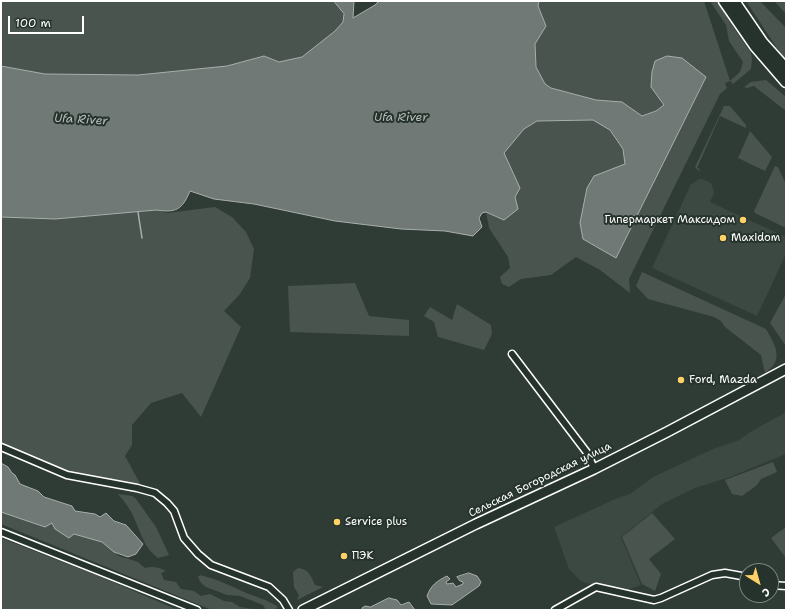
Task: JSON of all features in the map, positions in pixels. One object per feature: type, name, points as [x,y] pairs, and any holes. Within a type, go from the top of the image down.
[{"type":"main road","points":[[724,1],[755,46],[786,82]]},
{"type":"main road","points":[[734,1],[762,42],[786,69]]},
{"type":"main road","name":"Сельская Богородская улица","points":[[303,610],[476,524],[594,469],[786,369]]},
{"type":"street","points":[[512,354],[588,454],[594,469]]},
{"type":"street","points":[[1,447],[68,475],[137,488],[155,493],[174,511],[184,538],[198,554],[211,565],[269,587],[283,600],[289,610]]},
{"type":"street","points":[[1,532],[197,610]]},
{"type":"street","points":[[555,610],[596,587],[654,600],[712,575],[725,573],[739,576]]},
{"type":"shaded area","points":[[1,1],[334,1],[344,14],[343,22],[335,31],[302,57],[279,62],[264,56],[227,66],[138,75],[45,74],[1,66]]},
{"type":"shaded area","points":[[539,1],[704,1],[730,81],[725,83],[727,88],[720,94],[629,279],[630,293],[600,270],[576,257],[551,275],[521,279],[509,287],[502,284],[500,277],[510,268],[508,257],[489,228],[486,212],[504,220],[519,188],[504,153],[524,129],[537,121],[593,120],[610,130],[623,149],[625,164],[587,188],[580,223],[583,239],[616,258],[706,77],[651,87],[664,105],[656,111],[642,116],[622,102],[596,100],[550,88],[545,84],[536,67],[535,44],[546,26],[538,6]]},
{"type":"shaded area","points":[[710,1],[717,1],[751,53],[751,69],[733,84],[730,81],[740,72],[743,62],[729,41],[726,25]]},
{"type":"shaded area","points":[[746,1],[760,1],[786,28],[786,62]]},
{"type":"shaded area","points":[[774,1],[786,1],[786,14]]},
{"type":"shaded area","points":[[766,80],[786,97],[786,111],[754,86],[747,88],[744,87],[751,82]]},
{"type":"shaded area","points":[[724,106],[730,106],[746,125],[746,128],[720,116],[697,168],[700,169],[699,171],[695,167]]},
{"type":"shaded area","points":[[750,131],[772,157],[765,171],[738,158]]},
{"type":"shaded area","points":[[775,166],[778,167],[786,184],[786,228],[755,213],[754,211]]},
{"type":"shaded area","name":"Maxidom","points":[[699,179],[711,183],[714,193],[710,202],[786,237],[786,254],[757,316],[652,268],[691,184]]},
{"type":"shaded area","points":[[215,207],[232,217],[246,232],[254,249],[250,278],[240,294],[224,311],[241,327],[201,417],[182,393],[151,403],[132,425],[132,445],[125,456],[142,487],[74,474],[8,451],[1,445],[1,217],[55,219],[156,210],[167,213]]},
{"type":"shaded area","points":[[642,272],[766,329],[775,347],[775,363],[765,373],[761,355],[725,327],[721,321],[714,317],[648,299],[636,286]]},
{"type":"shaded area","points":[[355,283],[369,316],[409,320],[409,336],[290,332],[288,286]]},
{"type":"shaded area","points":[[786,294],[786,346],[770,323]]},
{"type":"shaded area","points":[[457,304],[491,325],[492,334],[484,350],[438,337],[434,322],[424,316],[430,307],[452,320]]},
{"type":"shaded area","points":[[786,412],[786,454],[730,477],[695,488],[662,504],[621,537],[641,585],[625,591],[582,582],[569,569],[554,527],[615,499],[630,494],[653,477],[713,449],[739,440]]},
{"type":"shaded area","points":[[773,462],[777,472],[761,479],[757,485],[742,496],[732,494],[725,480]]},
{"type":"shaded area","points":[[118,494],[132,496],[136,499],[156,527],[169,555],[158,558],[150,550],[144,541],[132,513]]},
{"type":"shaded area","points":[[1,512],[44,527],[52,523],[74,534],[102,542],[119,556],[138,562],[145,568],[156,567],[166,571],[161,573],[164,580],[176,582],[181,589],[194,591],[201,596],[210,594],[224,601],[232,602],[240,607],[259,610],[212,610],[1,524]]},
{"type":"shaded area","points":[[652,513],[675,539],[649,559],[661,574],[655,591],[642,584],[622,537]]},
{"type":"shaded area","points":[[786,527],[786,558],[771,538]]},
{"type":"shaded area","points":[[1,538],[101,577],[178,610],[1,610]]},
{"type":"shaded area","points":[[298,568],[307,571],[315,585],[323,587],[297,600],[299,595],[294,587],[293,572]]},
{"type":"shaded area","points":[[200,575],[223,582],[278,607],[273,610],[266,610],[263,605],[240,596],[227,595],[206,587],[201,583],[198,577]]},
{"type":"water","name":"Ufa River","points":[[334,1],[354,1],[353,18],[379,1],[539,1],[538,6],[546,26],[535,44],[536,67],[545,84],[551,88],[596,100],[622,102],[642,116],[656,111],[664,105],[651,87],[652,72],[655,61],[667,56],[682,58],[706,77],[616,258],[583,239],[580,223],[587,188],[594,176],[625,164],[623,149],[610,130],[593,120],[537,121],[524,129],[504,153],[520,188],[515,197],[518,209],[504,220],[486,212],[482,213],[479,218],[482,227],[473,236],[445,231],[401,229],[335,221],[254,204],[214,199],[190,191],[178,209],[169,211],[156,210],[55,219],[1,217],[1,66],[45,74],[138,75],[227,66],[264,56],[279,62],[302,57],[335,31],[343,22],[344,14]]},
{"type":"water","points":[[1,463],[8,467],[20,484],[38,491],[44,497],[72,506],[75,511],[95,514],[100,517],[106,513],[114,521],[126,525],[143,544],[136,554],[128,557],[114,552],[102,542],[74,534],[69,538],[55,529],[52,523],[45,527],[1,512]]},
{"type":"water","points":[[469,573],[477,576],[481,582],[479,586],[452,605],[431,604],[427,596],[432,586],[447,576],[450,579],[446,582],[447,584],[453,583],[456,587],[463,584],[463,582],[457,577]]},
{"type":"water","points":[[389,598],[397,600],[401,605],[409,602],[415,610],[362,610],[365,606],[370,607]]},
{"type":"waterway","points":[[138,212],[142,238]]},
{"type":"place","name":"Гипермаркет Максидом","points":[[743,220]]},
{"type":"place","name":"Maxidom","points":[[723,238]]},
{"type":"place","name":"Ford, Mazda","points":[[681,380]]},
{"type":"place","name":"Service plus","points":[[337,522]]},
{"type":"place","name":"ПЭК","points":[[344,556]]}]
